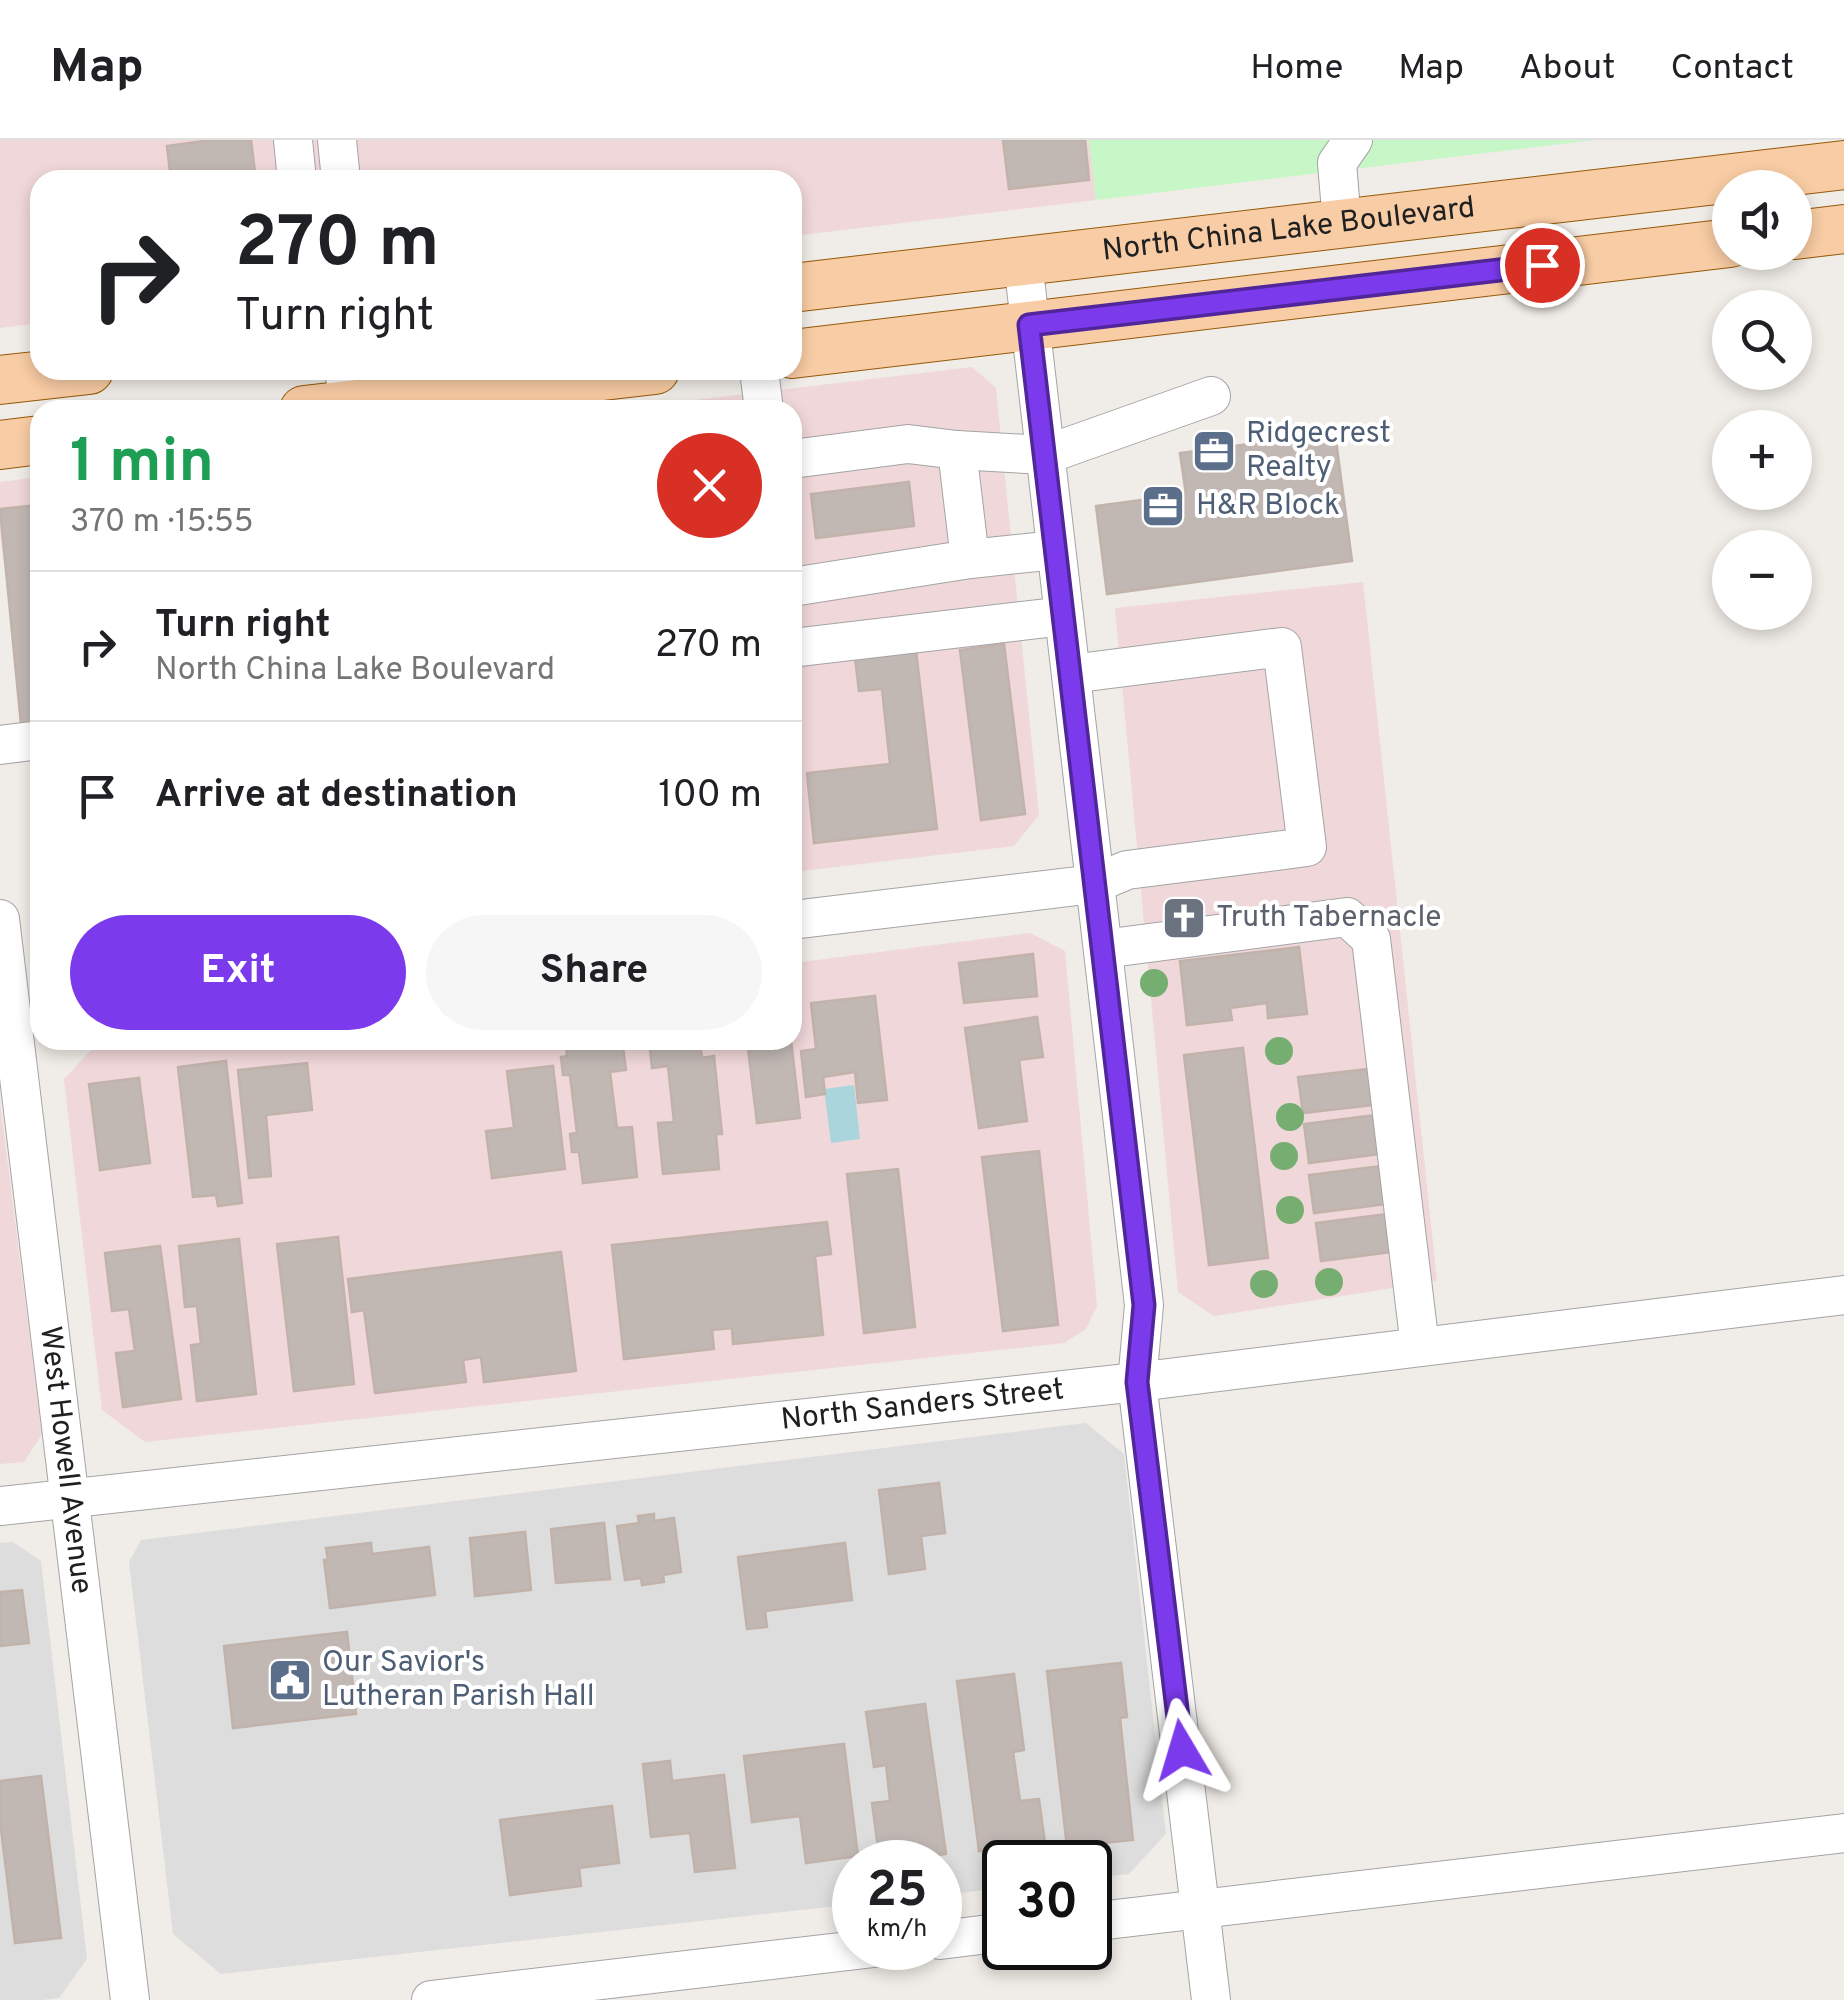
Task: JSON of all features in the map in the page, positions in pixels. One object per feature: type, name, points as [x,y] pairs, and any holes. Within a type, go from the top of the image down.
[{"type":"main road","name":"North China Lake Boulevard","points":[[802,287],[1844,165]]},
{"type":"main road","points":[[1812,233],[1844,229]]},
{"type":"main road","points":[[802,353],[1712,245]]},
{"type":"main road","points":[[0,380],[30,377]]},
{"type":"main road","points":[[337,399],[518,398],[606,380]]},
{"type":"main road","points":[[0,445],[30,441]]},
{"type":"street","points":[[293,140],[297,170]]},
{"type":"street","points":[[336,140],[340,170]]},
{"type":"street","points":[[1342,223],[1338,164],[1353,140]]},
{"type":"street","points":[[1023,262],[1144,1305],[1137,1382],[1211,2000]]},
{"type":"street","points":[[802,458],[908,444],[1045,456],[1211,396]]},
{"type":"street","points":[[957,450],[970,559]]},
{"type":"street","points":[[802,585],[1056,550]]},
{"type":"street","points":[[802,647],[1064,616]]},
{"type":"street","points":[[802,919],[1094,884],[1127,870],[1307,847],[1282,647],[1071,674]]},
{"type":"street","points":[[0,745],[30,741]]},
{"type":"street","points":[[1103,949],[1347,917],[1371,939],[1420,1347]]},
{"type":"street","name":"West Howell Avenue","points":[[0,920],[17,1015],[68,1499],[130,2000]]},
{"type":"street","name":"North Sanders Street","points":[[0,1506],[1137,1382],[1844,1296]]},
{"type":"street","points":[[1112,1919],[1844,1833]]},
{"type":"street","points":[[431,2000],[832,1953]]},
{"type":"shaded area","points":[[0,140],[1089,140],[1096,200],[802,235],[802,170],[30,170],[30,324],[0,328]]},
{"type":"shaded area","points":[[972,367],[996,388],[1039,815],[1014,846],[802,871],[802,400],[694,400]]},
{"type":"shaded area","points":[[30,478],[30,763],[0,533],[0,482]]},
{"type":"shaded area","points":[[1363,582],[1437,1281],[1214,1316],[1178,1292],[1115,608]]},
{"type":"shaded area","points":[[1030,933],[1065,951],[1097,1306],[1086,1329],[1064,1343],[145,1442],[102,1410],[64,1079],[91,1050],[802,1050],[802,962]]},
{"type":"shaded area","points":[[0,1102],[42,1434],[24,1462],[0,1464]]},
{"type":"shaded area","points":[[1086,1423],[1124,1454],[1166,1834],[1129,1874],[1112,1876],[1112,1840],[982,1840],[982,1890],[962,1893],[962,1840],[832,1840],[832,1907],[221,1974],[173,1934],[129,1562],[141,1540]]},
{"type":"shaded area","points":[[13,1542],[41,1561],[87,1959],[59,1998],[42,2000],[0,2000],[0,1543]]},
{"type":"green space","points":[[1089,140],[1595,140],[1096,200]]},
{"type":"water","points":[[854,1085],[860,1139],[831,1143],[824,1089]]},
{"type":"building","points":[[251,140],[255,170],[170,170],[167,146]]},
{"type":"building","points":[[1003,140],[1085,140],[1089,180],[1009,189]]},
{"type":"building","points":[[1335,433],[1352,561],[1107,594],[1096,506],[1186,494],[1180,453]]},
{"type":"building","points":[[909,482],[914,526],[816,538],[811,494]]},
{"type":"building","points":[[30,506],[30,723],[21,724],[0,509]]},
{"type":"building","points":[[1004,644],[1025,814],[981,820],[960,650]]},
{"type":"building","points":[[916,651],[937,829],[814,843],[807,773],[890,764],[882,689],[859,691],[855,658]]},
{"type":"building","points":[[1299,947],[1307,1014],[1268,1018],[1267,1003],[1230,1008],[1232,1020],[1187,1025],[1180,961]]},
{"type":"building","points":[[1033,954],[1037,996],[964,1003],[959,963]]},
{"type":"building","points":[[875,996],[887,1100],[858,1103],[855,1072],[823,1077],[825,1094],[806,1097],[801,1051],[816,1049],[811,1003]]},
{"type":"building","points":[[1037,1017],[1043,1057],[1019,1060],[1027,1121],[979,1128],[965,1028]]},
{"type":"building","points":[[1243,1048],[1268,1258],[1209,1265],[1184,1055]]},
{"type":"building","points":[[567,1050],[623,1050],[626,1070],[610,1072],[617,1128],[632,1127],[637,1177],[583,1183],[579,1152],[572,1152],[570,1134],[577,1133],[570,1075],[563,1075],[561,1057],[567,1056]]},
{"type":"building","points":[[650,1050],[701,1050],[702,1058],[714,1056],[722,1134],[716,1134],[719,1169],[663,1174],[658,1123],[674,1122],[668,1066],[652,1068]]},
{"type":"building","points":[[748,1050],[792,1050],[800,1118],[757,1123]]},
{"type":"building","points":[[226,1061],[242,1203],[218,1206],[216,1195],[193,1197],[178,1067]]},
{"type":"building","points":[[307,1063],[312,1110],[266,1115],[271,1176],[249,1178],[238,1070]]},
{"type":"building","points":[[553,1066],[565,1169],[492,1178],[486,1131],[514,1128],[507,1071]]},
{"type":"building","points":[[1378,1068],[1382,1104],[1303,1113],[1298,1077]]},
{"type":"building","points":[[139,1078],[150,1163],[100,1170],[89,1084]]},
{"type":"building","points":[[1384,1114],[1388,1153],[1309,1163],[1304,1124]]},
{"type":"building","points":[[1039,1151],[1058,1325],[1003,1331],[982,1157]]},
{"type":"building","points":[[1390,1165],[1395,1203],[1314,1213],[1309,1175]]},
{"type":"building","points":[[898,1169],[915,1327],[864,1333],[847,1174]]},
{"type":"building","points":[[1396,1213],[1400,1251],[1321,1261],[1316,1223]]},
{"type":"building","points":[[827,1222],[831,1254],[815,1256],[823,1335],[733,1344],[732,1328],[712,1330],[714,1349],[624,1359],[612,1245]]},
{"type":"building","points":[[338,1237],[354,1384],[294,1391],[277,1244]]},
{"type":"building","points":[[239,1239],[256,1394],[197,1401],[191,1345],[201,1344],[197,1306],[185,1307],[179,1246]]},
{"type":"building","points":[[160,1246],[181,1399],[123,1407],[116,1353],[135,1351],[129,1309],[112,1311],[105,1253]]},
{"type":"building","points":[[561,1252],[576,1371],[484,1382],[481,1357],[463,1360],[466,1382],[375,1393],[364,1310],[352,1312],[348,1279]]},
{"type":"building","points":[[939,1483],[945,1533],[921,1536],[925,1569],[889,1574],[879,1490]]},
{"type":"building","points":[[654,1514],[654,1521],[674,1518],[681,1572],[663,1575],[664,1582],[642,1585],[641,1578],[625,1580],[617,1526],[639,1523],[638,1516]]},
{"type":"building","points":[[604,1523],[610,1579],[556,1583],[551,1529]]},
{"type":"building","points":[[525,1532],[531,1590],[475,1596],[470,1538]]},
{"type":"building","points":[[371,1543],[372,1554],[429,1547],[435,1595],[330,1608],[326,1548]]},
{"type":"building","points":[[845,1543],[852,1600],[765,1611],[767,1627],[747,1629],[738,1557]]},
{"type":"building","points":[[22,1590],[29,1643],[0,1646],[0,1592]]},
{"type":"building","name":"Our Savior's Lutheran Parish Hall","points":[[347,1632],[356,1714],[233,1728],[224,1646]]},
{"type":"building","points":[[1121,1663],[1127,1717],[1120,1718],[1133,1840],[1066,1840],[1047,1671]]},
{"type":"building","points":[[1014,1674],[1024,1750],[1013,1752],[1020,1801],[1039,1799],[1045,1840],[982,1840],[979,1851],[957,1681]]},
{"type":"building","points":[[925,1704],[944,1840],[877,1840],[872,1803],[890,1801],[886,1765],[874,1767],[866,1712]]},
{"type":"building","points":[[844,1744],[856,1840],[832,1840],[832,1860],[806,1863],[800,1816],[752,1822],[744,1756]]},
{"type":"building","points":[[670,1761],[672,1781],[724,1775],[735,1868],[695,1872],[690,1833],[651,1837],[643,1764]]},
{"type":"building","points":[[41,1776],[61,1938],[15,1943],[0,1821],[0,1781]]},
{"type":"building","points":[[612,1806],[619,1863],[579,1868],[581,1886],[510,1895],[500,1820]]},
{"type":"place","name":"Ridgecrest Realty","points":[[1214,451]]},
{"type":"place","name":"H&R Block","points":[[1163,506]]},
{"type":"place","name":"Truth Tabernacle","points":[[1184,918]]},
{"type":"place","name":"Our Savior's Lutheran Parish Hall","points":[[290,1680]]},
{"type":"route","points":[[1182,1750],[1137,1382],[1144,1305],[1029,325],[1542,265]]}]
